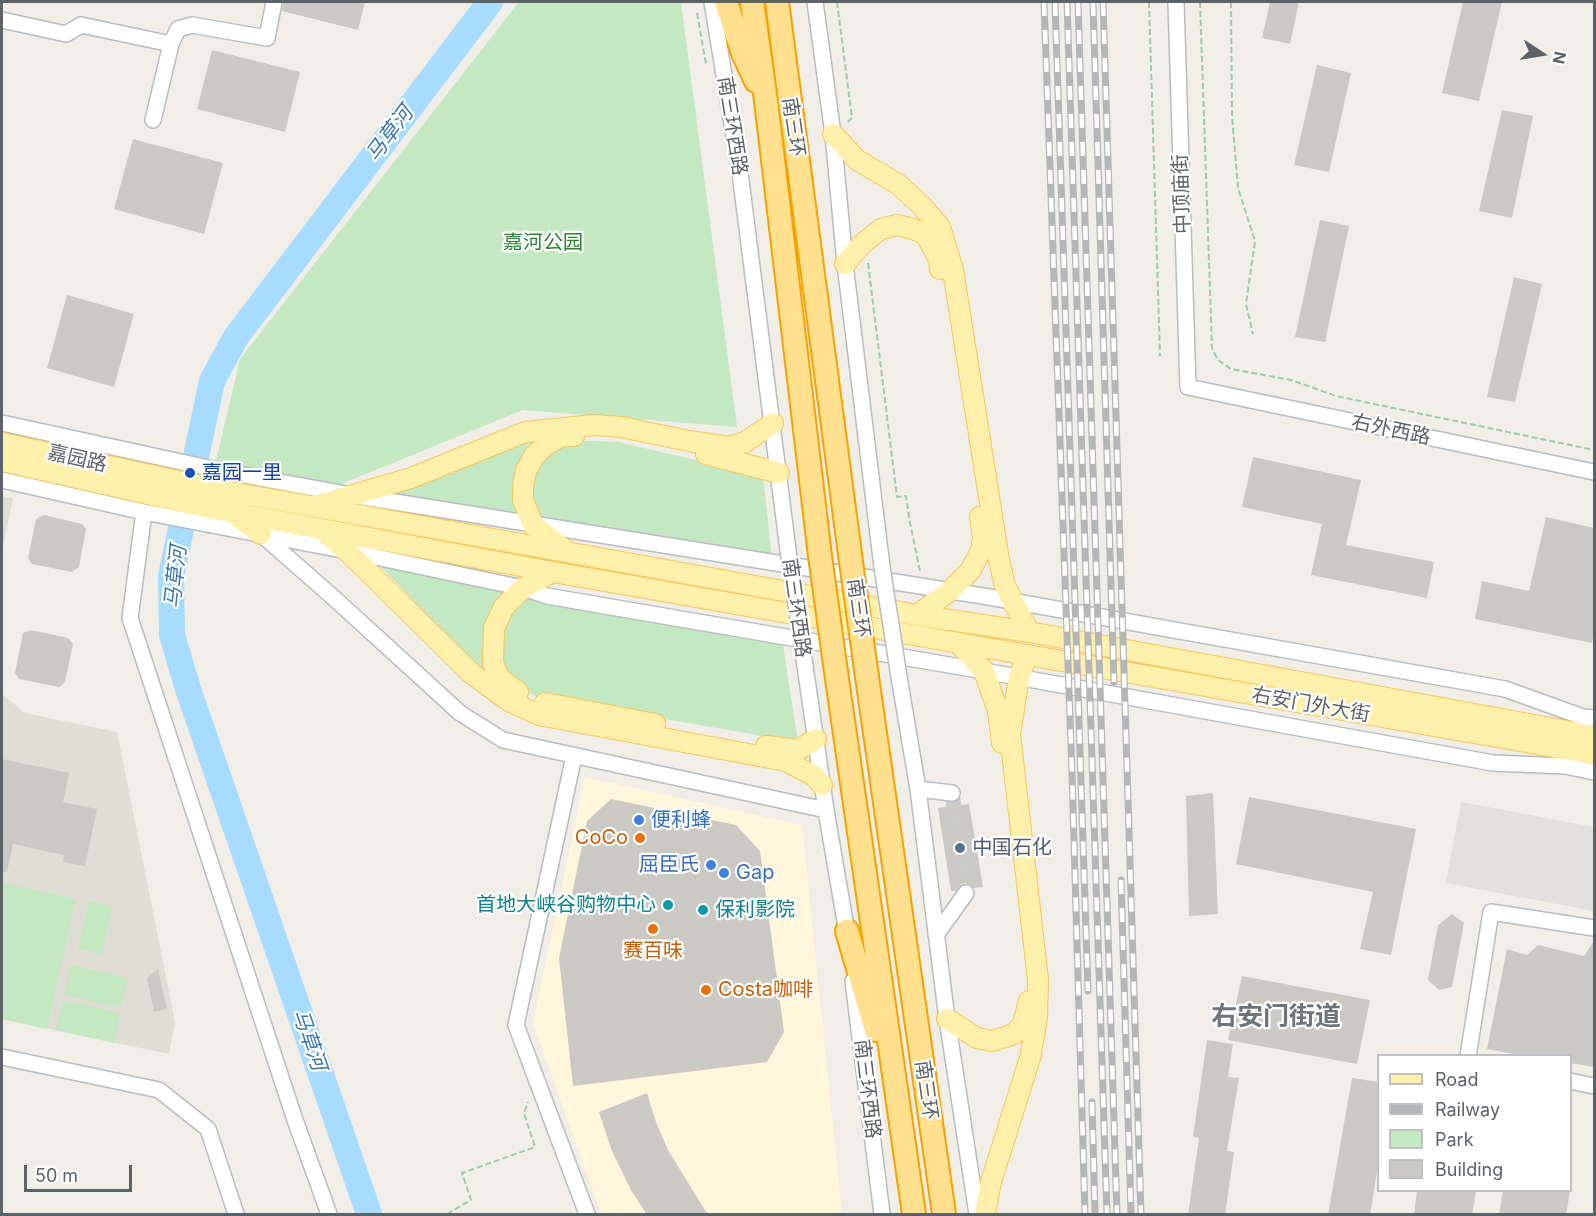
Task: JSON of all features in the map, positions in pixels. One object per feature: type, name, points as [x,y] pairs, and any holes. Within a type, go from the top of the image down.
[{"type":"highway","points":[[726,2],[743,53],[766,101]]},
{"type":"highway","name":"南三环","points":[[752,2],[766,101],[820,556],[914,1215]]},
{"type":"highway","name":"南三环","points":[[777,2],[851,562],[944,1215]]},
{"type":"highway","points":[[847,931],[899,1107]]},
{"type":"main road","points":[[833,134],[857,160],[898,184],[940,227],[953,270],[999,560],[1005,586],[1029,632]]},
{"type":"main road","points":[[845,264],[861,245],[881,229],[897,225],[926,234],[938,257],[983,537],[981,551],[970,571],[950,591],[917,615]]},
{"type":"main road","points":[[311,507],[411,478],[525,432],[594,425],[621,427],[729,447],[745,442],[773,423]]},
{"type":"main road","points":[[567,551],[533,525],[523,500],[526,471],[534,456],[561,436],[624,438],[678,448],[779,473]]},
{"type":"main road","name":"嘉园路","points":[[2,443],[147,494]]},
{"type":"main road","name":"嘉园路","points":[[2,461],[147,494]]},
{"type":"main road","points":[[147,494],[221,510],[261,534]]},
{"type":"main road","name":"右安门外大街","points":[[221,510],[311,507],[917,615],[1029,632],[1594,736]]},
{"type":"main road","name":"右安门外大街","points":[[221,510],[553,572],[1594,754]]},
{"type":"main road","points":[[319,528],[347,551],[472,674],[509,701],[539,715],[786,761],[814,776],[822,785]]},
{"type":"main road","points":[[553,572],[523,588],[504,606],[494,628],[493,663],[499,678],[516,691],[535,701],[780,749],[798,750],[816,739]]},
{"type":"main road","points":[[947,1019],[977,1038],[992,1041],[1014,1034],[1023,1024],[1029,1004],[1031,976],[998,711],[984,671],[959,644]]},
{"type":"main road","points":[[985,1215],[991,1182],[1030,1058],[1037,1018],[1038,980],[1010,734],[1019,677],[1027,656]]},
{"type":"street","points":[[153,120],[171,44],[178,29],[192,25],[267,38],[274,2]]},
{"type":"street","name":"南三环西路","points":[[712,2],[740,173],[788,550],[822,785],[847,931],[882,1215]]},
{"type":"street","points":[[815,2],[833,134],[845,264],[882,567],[918,789],[947,1019],[977,1215]]},
{"type":"street","name":"中顶庙街","points":[[1176,2],[1188,387]]},
{"type":"street","points":[[2,20],[66,34],[81,25],[171,44]]},
{"type":"street","name":"右外西路","points":[[1188,387],[1594,472]]},
{"type":"street","points":[[2,423],[227,472],[351,495],[1014,601],[1504,689],[1583,717],[1594,718]]},
{"type":"street","points":[[2,480],[147,494],[130,618],[295,1120],[329,1215]]},
{"type":"street","points":[[261,534],[523,588],[547,596],[1019,677],[1493,763],[1565,766],[1594,772]]},
{"type":"street","points":[[261,534],[460,713],[503,740],[826,810]]},
{"type":"street","points":[[574,756],[516,1024],[587,1215]]},
{"type":"street","points":[[918,789],[952,793]]},
{"type":"street","points":[[936,935],[966,893]]},
{"type":"street","points":[[1468,1054],[1491,912],[1594,928]]},
{"type":"street","points":[[2,1057],[159,1090],[208,1129],[236,1215]]},
{"type":"street","points":[[1572,1081],[1594,1086]]},
{"type":"path","points":[[833,134],[852,118],[837,2]]},
{"type":"path","points":[[1149,2],[1160,356]]},
{"type":"path","points":[[1200,2],[1212,348],[1218,360],[1231,369],[1291,380],[1336,396],[1594,450]]},
{"type":"path","points":[[1231,2],[1232,116],[1238,188],[1255,241],[1246,304],[1253,334]]},
{"type":"path","points":[[867,260],[897,497],[906,496],[919,570]]},
{"type":"path","points":[[447,1215],[471,1200],[462,1173],[535,1148],[524,1113],[530,1094],[540,1090]]},
{"type":"shaded area","points":[[2,496],[13,498],[2,552]]},
{"type":"shaded area","points":[[2,694],[25,713],[117,732],[175,1022],[169,1054],[2,1019]]},
{"type":"shaded area","points":[[585,777],[802,825],[842,1214],[601,1214],[533,1023]]},
{"type":"shaded area","points":[[1461,802],[1594,827],[1594,911],[1446,883]]},
{"type":"green space","name":"嘉河公园","points":[[519,2],[681,2],[737,427],[523,410],[324,491],[216,461],[240,359]]},
{"type":"green space","points":[[540,435],[523,520],[391,495]]},
{"type":"green space","points":[[562,440],[619,442],[763,476],[772,559],[541,519],[532,507],[529,484],[540,457]]},
{"type":"green space","points":[[379,565],[512,589],[484,640],[484,673]]},
{"type":"green space","points":[[531,597],[783,645],[798,742],[537,697],[503,678],[498,629],[511,606]]},
{"type":"green space","points":[[2,883],[76,899],[47,1029],[2,1019]]},
{"type":"green space","points":[[89,901],[112,906],[102,954],[78,949]]},
{"type":"green space","points":[[70,965],[128,978],[121,1008],[64,995]]},
{"type":"green space","points":[[63,1000],[120,1013],[114,1043],[56,1030]]},
{"type":"building","points":[[283,2],[365,2],[358,30],[282,11]]},
{"type":"building","points":[[1270,2],[1299,2],[1290,44],[1262,38]]},
{"type":"building","points":[[1463,2],[1502,2],[1479,101],[1442,93]]},
{"type":"building","points":[[212,50],[300,72],[285,132],[197,109]]},
{"type":"building","points":[[1317,65],[1351,73],[1329,172],[1294,165]]},
{"type":"building","points":[[1502,110],[1533,116],[1512,218],[1479,211]]},
{"type":"building","points":[[133,139],[223,163],[204,234],[114,209]]},
{"type":"building","points":[[1320,220],[1349,226],[1325,342],[1295,337]]},
{"type":"building","points":[[1514,277],[1542,284],[1515,402],[1487,397]]},
{"type":"building","points":[[67,295],[134,314],[114,387],[47,368]]},
{"type":"building","points":[[1253,457],[1361,480],[1346,545],[1434,562],[1427,598],[1311,575],[1322,524],[1242,507]]},
{"type":"building","points":[[44,515],[82,524],[86,529],[79,567],[72,572],[32,564],[28,558],[36,519]]},
{"type":"building","points":[[1546,517],[1594,528],[1592,643],[1475,619],[1482,581],[1529,591]]},
{"type":"building","points":[[31,630],[68,638],[73,644],[65,682],[59,687],[19,679],[15,673],[23,633]]},
{"type":"building","points":[[2,759],[69,773],[63,802],[97,809],[85,866],[63,862],[64,855],[13,844],[7,872],[2,872]]},
{"type":"building","points":[[1213,793],[1218,914],[1189,916],[1186,796]]},
{"type":"building","points":[[1249,797],[1416,829],[1391,955],[1360,949],[1373,892],[1236,864]]},
{"type":"building","name":"首地大峡谷购物中心","points":[[611,799],[736,825],[760,851],[784,1032],[767,1062],[573,1086],[559,958],[587,821]]},
{"type":"building","name":"中国石化","points":[[969,804],[983,887],[974,888],[966,883],[961,884],[956,891],[951,891],[938,808]]},
{"type":"building","points":[[1452,914],[1464,923],[1452,987],[1439,990],[1428,980],[1438,925]]},
{"type":"building","points":[[1594,941],[1594,1067],[1572,1063],[1572,1054],[1513,1054],[1487,1049],[1507,949],[1527,955],[1538,945],[1584,956]]},
{"type":"building","points":[[158,969],[167,1009],[154,1012],[147,978]]},
{"type":"building","points":[[1242,976],[1370,1000],[1357,1064],[1228,1040]]},
{"type":"building","points":[[1207,1040],[1233,1044],[1228,1077],[1239,1078],[1227,1151],[1234,1152],[1225,1215],[1188,1215],[1199,1138],[1193,1137]]},
{"type":"building","points":[[1352,1078],[1377,1082],[1377,1171],[1370,1215],[1328,1215]]},
{"type":"building","points":[[647,1093],[668,1150],[708,1215],[647,1215],[631,1190],[612,1151],[599,1112]]},
{"type":"building","points":[[1417,1192],[1476,1192],[1472,1215],[1414,1215]]},
{"type":"building","points":[[1503,1192],[1570,1192],[1566,1215],[1499,1215]]},
{"type":"waterway","name":"马草河","points":[[369,1214],[188,689],[172,635],[171,576],[212,381],[236,337],[490,2]]},
{"type":"tunnel","points":[[952,793],[966,893]]},
{"type":"railway","points":[[1044,2],[1072,773],[1085,1214]]},
{"type":"railway","points":[[1055,2],[1088,991]]},
{"type":"railway","points":[[1067,2],[1107,1214]]},
{"type":"railway","points":[[1078,2],[1117,1214]]},
{"type":"railway","points":[[1093,2],[1114,682]]},
{"type":"railway","points":[[1103,2],[1141,1214]]},
{"type":"railway","points":[[1121,880],[1131,1214]]},
{"type":"railway","points":[[1092,1102],[1095,1214]]},
{"type":"place","name":"嘉园一里","points":[[190,473]]},
{"type":"place","name":"便利蜂","points":[[639,820]]},
{"type":"place","name":"CoCo","points":[[640,838]]},
{"type":"place","name":"中国石化","points":[[960,848]]},
{"type":"place","name":"屈臣氏","points":[[711,865]]},
{"type":"place","name":"Gap","points":[[724,873]]},
{"type":"place","name":"首地大峡谷购物中心","points":[[668,905]]},
{"type":"place","name":"保利影院","points":[[703,910]]},
{"type":"place","name":"赛百味","points":[[653,929]]},
{"type":"place","name":"Costa咖啡","points":[[706,990]]},
{"type":"district","name":"右安门街道","points":[[1276,1017]]}]
